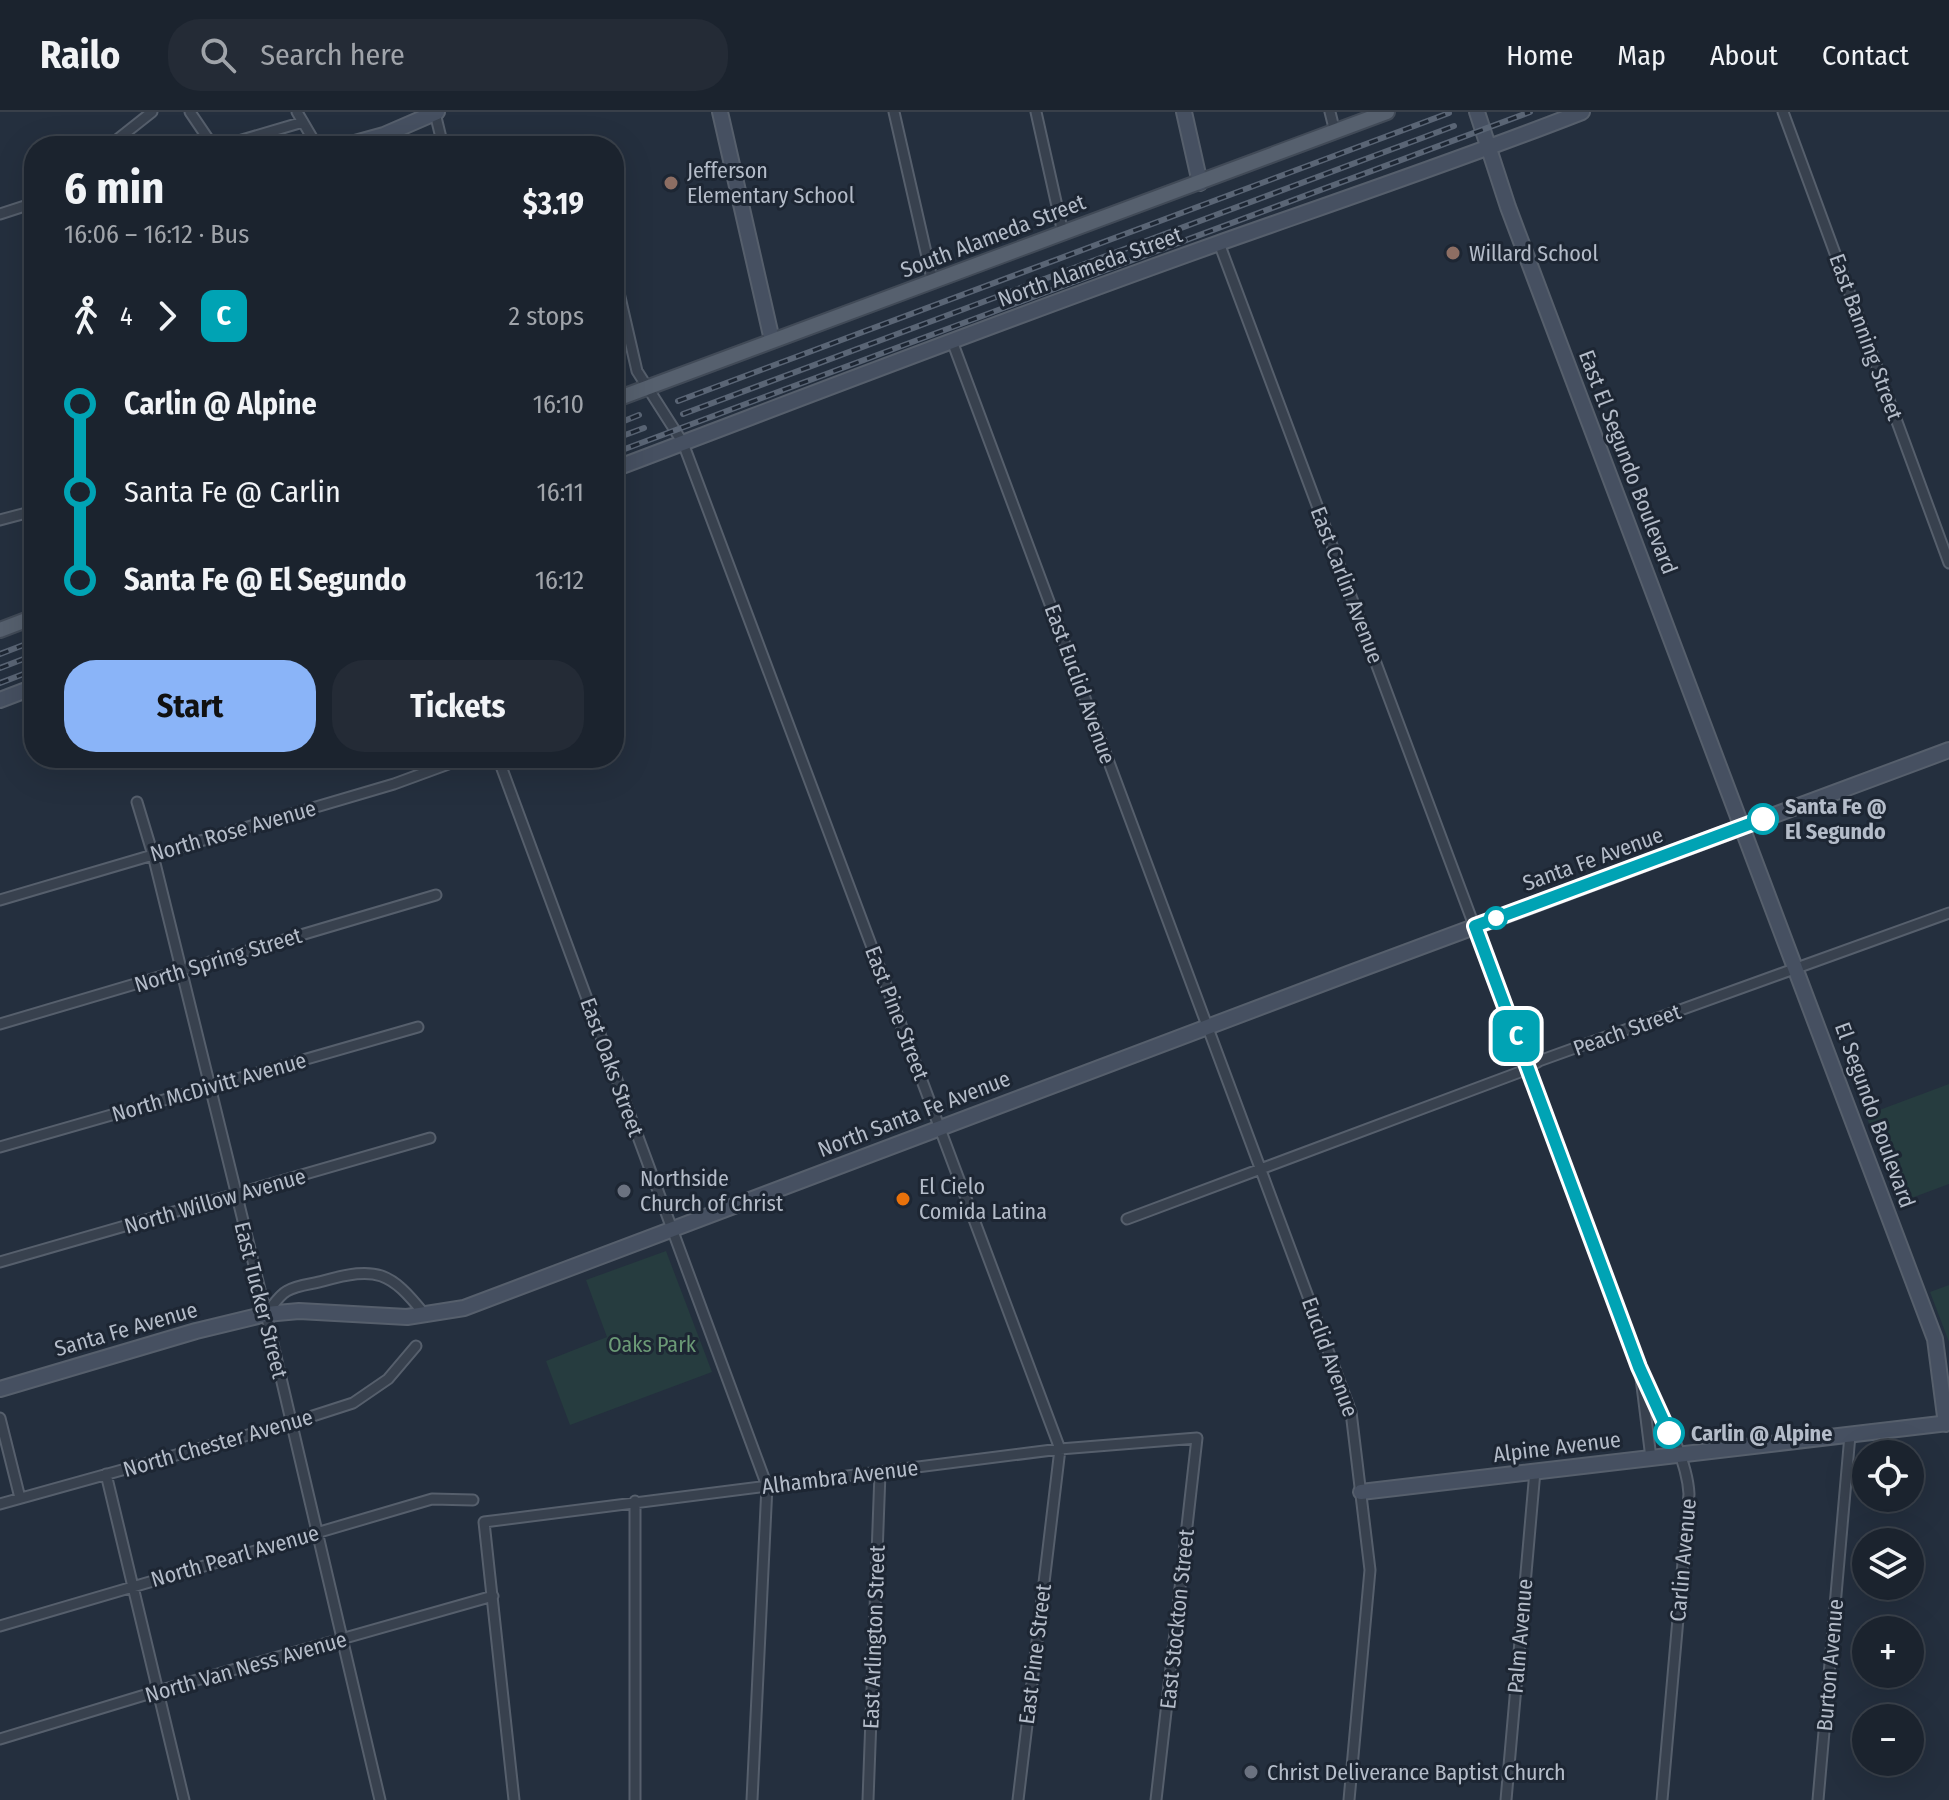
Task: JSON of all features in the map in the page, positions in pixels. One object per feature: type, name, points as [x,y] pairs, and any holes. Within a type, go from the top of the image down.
[{"type":"main road","name":"South Alameda Street","points":[[624,396],[1387,112]]},
{"type":"main road","points":[[0,630],[24,621]]},
{"type":"street","points":[[122,136],[152,112]]},
{"type":"street","points":[[190,112],[206,136]]},
{"type":"street","points":[[297,112],[311,136]]},
{"type":"street","points":[[379,136],[412,117],[436,112],[441,136]]},
{"type":"street","points":[[720,112],[772,340]]},
{"type":"street","points":[[894,112],[933,283]]},
{"type":"street","points":[[1036,112],[1063,233]]},
{"type":"street","points":[[1184,112],[1200,183]]},
{"type":"street","points":[[1330,112],[1335,132]]},
{"type":"street","name":"East El Segundo Boulevard","points":[[1477,112],[1487,148],[1744,826]]},
{"type":"street","name":"North Alameda Street","points":[[624,465],[952,341],[1582,112]]},
{"type":"street","name":"East Banning Street","points":[[1783,112],[1949,563]]},
{"type":"street","points":[[255,136],[303,122]]},
{"type":"street","points":[[0,214],[24,206]]},
{"type":"street","name":"East Carlin Avenue","points":[[1219,243],[1475,926]]},
{"type":"street","name":"East Pine Street","points":[[624,314],[637,371],[683,443],[1060,1449],[1018,1800]]},
{"type":"street","name":"East Euclid Avenue","points":[[952,341],[1207,1026]]},
{"type":"street","points":[[0,520],[24,514]]},
{"type":"street","points":[[0,700],[24,691]]},
{"type":"street","name":"Santa Fe Avenue","points":[[1207,1026],[1949,750]]},
{"type":"street","name":"North Rose Avenue","points":[[0,900],[394,784],[438,768]]},
{"type":"street","name":"East Oaks Street","points":[[502,768],[767,1486],[752,1800]]},
{"type":"street","name":"East Tucker Street","points":[[137,802],[153,855],[266,1314],[380,1800]]},
{"type":"street","name":"El Segundo Boulevard","points":[[1744,826],[1935,1339],[1948,1423]]},
{"type":"street","name":"North Spring Street","points":[[0,1024],[436,895]]},
{"type":"street","name":"Peach Street","points":[[1127,1219],[1553,1056],[1949,913]]},
{"type":"street","name":"Carlin Avenue","points":[[1475,926],[1639,1367],[1679,1455],[1689,1494],[1662,1800]]},
{"type":"street","name":"North Santa Fe Avenue","points":[[266,1314],[299,1311],[425,1315],[464,1308],[1207,1026]]},
{"type":"street","name":"Euclid Avenue","points":[[1207,1026],[1351,1412],[1370,1570],[1349,1800]]},
{"type":"street","name":"North McDivitt Avenue","points":[[0,1147],[418,1027]]},
{"type":"street","name":"North Willow Avenue","points":[[0,1262],[430,1138]]},
{"type":"street","points":[[266,1314],[287,1291],[357,1271],[370,1271],[408,1294],[425,1315]]},
{"type":"street","name":"Santa Fe Avenue","points":[[0,1389],[196,1331],[266,1314]]},
{"type":"street","name":"North Chester Avenue","points":[[0,1504],[353,1403],[388,1379],[416,1346]]},
{"type":"street","points":[[1639,1367],[1651,1458]]},
{"type":"street","points":[[0,1418],[20,1498]]},
{"type":"street","name":"Alpine Avenue","points":[[1361,1492],[1948,1423]]},
{"type":"street","name":"Burton Avenue","points":[[1818,1800],[1850,1435]]},
{"type":"street","name":"Alhambra Avenue","points":[[493,1596],[484,1522],[1060,1449],[1197,1438]]},
{"type":"street","name":"East Stockton Street","points":[[1156,1800],[1197,1438]]},
{"type":"street","name":"Palm Avenue","points":[[1506,1800],[1535,1471]]},
{"type":"street","name":"East Arlington Street","points":[[868,1800],[880,1473]]},
{"type":"street","points":[[106,1474],[184,1800]]},
{"type":"street","name":"North Pearl Avenue","points":[[0,1626],[432,1499],[473,1500]]},
{"type":"street","points":[[635,1501],[635,1800]]},
{"type":"street","points":[[493,1596],[514,1800]]},
{"type":"street","name":"North Van Ness Avenue","points":[[0,1739],[493,1596]]},
{"type":"green space","points":[[1949,1084],[1949,1184],[1898,1203],[1866,1115]]},
{"type":"green space","name":"Oaks Park","points":[[666,1251],[712,1372],[570,1425],[546,1361],[607,1337],[586,1280]]},
{"type":"green space","points":[[1949,1285],[1949,1342],[1930,1292]]},
{"type":"railway","points":[[624,449],[1530,112]]},
{"type":"railway","points":[[678,401],[1449,113]]},
{"type":"railway","points":[[683,414],[1454,126]]},
{"type":"railway","points":[[624,421],[639,415]]},
{"type":"railway","points":[[624,435],[644,428]]},
{"type":"railway","points":[[0,654],[24,645]]},
{"type":"railway","points":[[0,668],[24,659]]},
{"type":"railway","points":[[0,683],[24,674]]},
{"type":"bus line","name":"C","points":[[1669,1433],[1639,1367],[1475,926],[1763,819]]},
{"type":"place","name":"Jefferson Elementary School","points":[[671,183]]},
{"type":"place","name":"Willard School","points":[[1453,253]]},
{"type":"place","name":"Santa Fe @ El Segundo","points":[[1763,819]]},
{"type":"place","name":"Northside Church of Christ","points":[[624,1191]]},
{"type":"place","name":"El Cielo Comida Latina","points":[[903,1199]]},
{"type":"place","name":"Carlin @ Alpine","points":[[1669,1433]]},
{"type":"place","name":"Christ Deliverance Baptist Church","points":[[1251,1772]]}]
